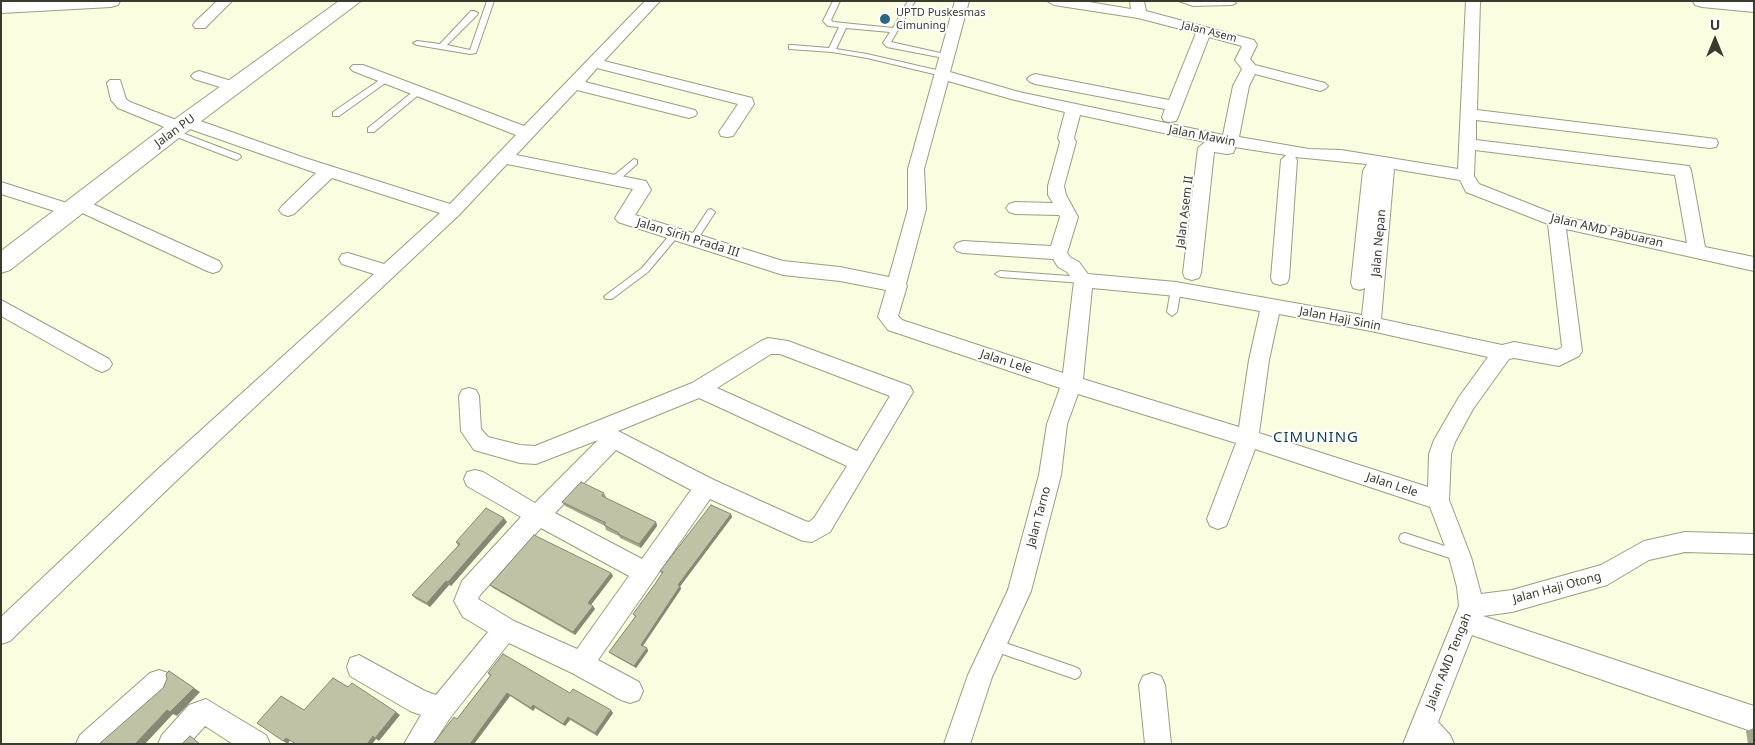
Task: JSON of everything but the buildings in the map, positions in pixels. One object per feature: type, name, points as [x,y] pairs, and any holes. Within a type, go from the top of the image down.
[{"type":"street","points":[[2,6],[111,1]]},
{"type":"street","points":[[200,25],[225,1]]},
{"type":"street","name":"Jalan PU","points":[[1,264],[179,127],[352,1]]},
{"type":"street","points":[[1,633],[166,476],[452,211],[653,1]]},
{"type":"street","name":"Jalan Lele","points":[[962,1],[916,169],[917,209],[898,286],[888,317],[895,325],[1108,396],[1248,438],[1438,500]]},
{"type":"street","name":"Jalan Asem","points":[[1054,1],[1138,8],[1204,31],[1248,43],[1250,45],[1242,60],[1250,68]]},
{"type":"street","points":[[1466,176],[1473,1]]},
{"type":"street","points":[[1703,1],[1754,6]]},
{"type":"street","points":[[1165,129],[1204,31]]},
{"type":"street","points":[[594,63],[746,101],[746,104],[727,132]]},
{"type":"street","name":"Jalan Mawin","points":[[944,66],[1016,96],[1194,136],[1308,154],[1341,155],[1379,165],[1466,176]]},
{"type":"street","points":[[358,68],[527,133]]},
{"type":"street","points":[[1230,142],[1241,86],[1250,68],[1320,86]]},
{"type":"street","points":[[199,76],[236,87]]},
{"type":"street","points":[[1035,79],[1175,106]]},
{"type":"street","points":[[115,83],[119,100],[124,105],[179,127],[329,171],[452,211]]},
{"type":"street","points":[[574,84],[689,113]]},
{"type":"street","points":[[1058,253],[1069,217],[1057,195],[1056,186],[1074,110]]},
{"type":"street","points":[[1469,114],[1710,143]]},
{"type":"street","name":"Jalan Asem II","points":[[1176,289],[1194,136]]},
{"type":"street","points":[[1468,144],[1683,170],[1697,250]]},
{"type":"street","points":[[1192,273],[1206,148],[1210,146],[1289,160],[1379,165],[1360,283]]},
{"type":"street","name":"Jalan Sirih Prada III","points":[[504,158],[615,179],[642,187],[642,190],[624,218],[694,238],[783,268],[840,274],[898,286]]},
{"type":"street","points":[[1280,278],[1289,160]]},
{"type":"street","name":"Jalan Nepan","points":[[1371,324],[1379,165]]},
{"type":"street","points":[[288,210],[329,171]]},
{"type":"street","name":"Jalan AMD Pabuaran","points":[[1466,176],[1472,188],[1556,221],[1697,250],[1754,264]]},
{"type":"street","points":[[1,188],[74,207],[213,266]]},
{"type":"street","points":[[1015,208],[1066,209]]},
{"type":"street","points":[[1502,353],[1514,350],[1559,358],[1572,351],[1556,221]]},
{"type":"street","points":[[963,246],[1058,253],[1083,280]]},
{"type":"street","points":[[348,259],[387,271]]},
{"type":"street","name":"Jalan Haji Sinin","points":[[1083,280],[1176,289],[1371,324],[1502,353]]},
{"type":"street","name":"Jalan Tarno","points":[[957,744],[980,675],[1019,590],[1050,475],[1057,424],[1072,384],[1083,280]]},
{"type":"street","points":[[1218,519],[1248,438],[1260,360],[1271,306]]},
{"type":"street","points":[[1,307],[102,364]]},
{"type":"street","points":[[469,396],[471,431],[481,444],[503,450],[536,454],[606,435],[651,407],[699,389],[763,348],[775,344],[903,392],[822,525],[812,532],[802,532],[706,487],[606,435]]},
{"type":"street","name":"Jalan AMD Tengah","points":[[1420,734],[1468,614],[1469,587],[1460,557],[1438,500],[1440,454],[1445,440],[1466,403],[1502,353]]},
{"type":"street","points":[[699,389],[861,463]]},
{"type":"street","points":[[606,435],[539,514],[470,590],[466,602],[471,609],[505,629],[581,664],[630,691]]},
{"type":"street","points":[[475,478],[502,496],[539,514],[646,573]]},
{"type":"street","points":[[581,664],[706,487]]},
{"type":"street","name":"Jalan Haji Otong","points":[[1468,614],[1607,574],[1644,551],[1685,542],[1754,544]]},
{"type":"street","points":[[1468,614],[1754,719]]},
{"type":"street","points":[[417,744],[441,709],[505,629]]},
{"type":"street","points":[[359,667],[420,702],[441,709]]},
{"type":"street","points":[[89,744],[159,682]]},
{"type":"street","points":[[1152,685],[1158,744]]},
{"type":"street","points":[[171,744],[198,714],[206,712],[257,744]]},
{"type":"street","points":[[1420,734],[1442,744]]},
{"type":"lane","points":[[417,43],[473,51],[491,1]]},
{"type":"lane","points":[[837,1],[827,21],[830,24],[895,30]]},
{"type":"lane","points":[[912,1],[887,42],[890,45],[944,66]]},
{"type":"lane","points":[[1182,1],[1193,4],[1232,3]]},
{"type":"lane","points":[[442,46],[474,13]]},
{"type":"lane","points":[[832,50],[844,25]]},
{"type":"lane","points":[[792,47],[832,50],[944,66]]},
{"type":"lane","points":[[336,114],[387,80]]},
{"type":"lane","points":[[371,130],[418,92]]},
{"type":"lane","points":[[179,127],[237,157]]},
{"type":"lane","points":[[615,179],[634,162]]},
{"type":"lane","points":[[694,238],[712,212]]},
{"type":"lane","points":[[609,297],[645,270],[676,233]]},
{"type":"lane","points":[[1000,274],[1083,280]]},
{"type":"lane","points":[[1172,312],[1176,289]]},
{"type":"lane","points":[[1405,538],[1460,557]]},
{"type":"lane","points":[[994,645],[1075,673]]},
{"type":"place","name":"UPTD Puskesmas Cimuning","points":[[885,19]]},
{"type":"district","name":"CIMUNING","points":[[1316,438]]}]
